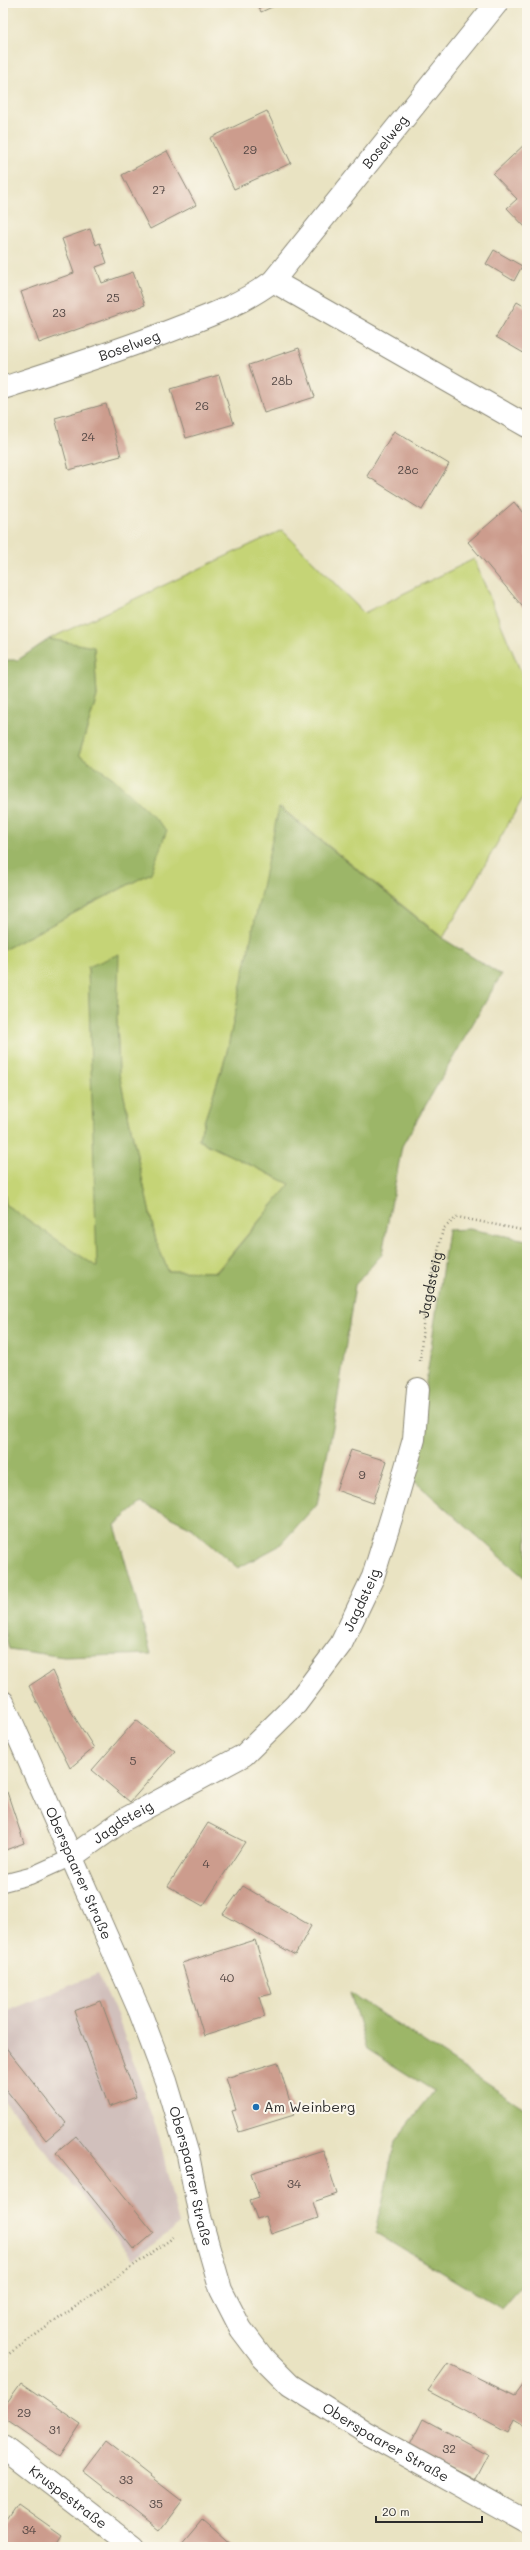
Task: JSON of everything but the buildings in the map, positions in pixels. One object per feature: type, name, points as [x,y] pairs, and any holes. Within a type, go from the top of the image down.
[{"type":"street","name":"Boselweg","points":[[3,388],[154,338],[217,313],[272,281],[497,3]]},
{"type":"street","points":[[272,281],[527,426]]},
{"type":"street","name":"Jagdsteig","points":[[70,1858],[125,1819],[244,1755],[296,1704],[341,1644],[373,1577],[393,1512],[414,1439],[418,1389]]},
{"type":"street","name":"Oberspaarer Straße","points":[[3,1702],[70,1858],[118,1961],[166,2081],[188,2155],[200,2217],[221,2290],[242,2329],[263,2358],[290,2385],[365,2432],[527,2522]]},
{"type":"street","name":"Kruspestraße","points":[[3,2447],[133,2547]]},
{"type":"lane","name":"Jagdsteig","points":[[3,1883],[30,1876],[70,1858]]},
{"type":"path","name":"Jagdsteig","points":[[418,1389],[424,1314],[443,1229],[457,1217],[527,1231]]},
{"type":"path","points":[[3,2358],[200,2217]]},
{"type":"shaded area","points":[[98,1974],[117,2015],[159,2137],[179,2225],[133,2259],[3,2099],[3,2013]]},
{"type":"green space","points":[[282,530],[364,613],[474,559],[527,687],[527,791],[443,938],[280,807],[226,1056],[198,1140],[290,1184],[216,1272],[168,1271],[156,1241],[119,1074],[117,1020],[88,967],[98,1268],[6,1205],[3,1183],[3,950],[151,873],[113,778],[79,755],[97,696],[94,648],[49,639]]},
{"type":"green space","points":[[49,639],[94,647],[97,696],[79,755],[113,778],[167,830],[151,873],[3,950],[3,660],[18,660]]},
{"type":"green space","points":[[279,807],[442,938],[501,975],[402,1146],[382,1254],[355,1285],[334,1422],[317,1504],[279,1546],[238,1568],[190,1527],[141,1503],[115,1525],[151,1654],[64,1657],[9,1649],[3,1625],[3,1434],[7,1394],[3,1355],[3,1183],[6,1205],[97,1267],[88,967],[119,954],[117,1020],[119,1074],[156,1241],[168,1271],[217,1272],[290,1184],[198,1140],[226,1056]]},
{"type":"green space","points":[[469,1229],[527,1240],[527,1580],[412,1479],[448,1230]]},
{"type":"green space","points":[[350,1993],[527,2110],[527,2279],[502,2308],[376,2233],[395,2141],[434,2091],[367,2049]]},
{"type":"place","name":"Am Weinberg","points":[[256,2107]]}]
